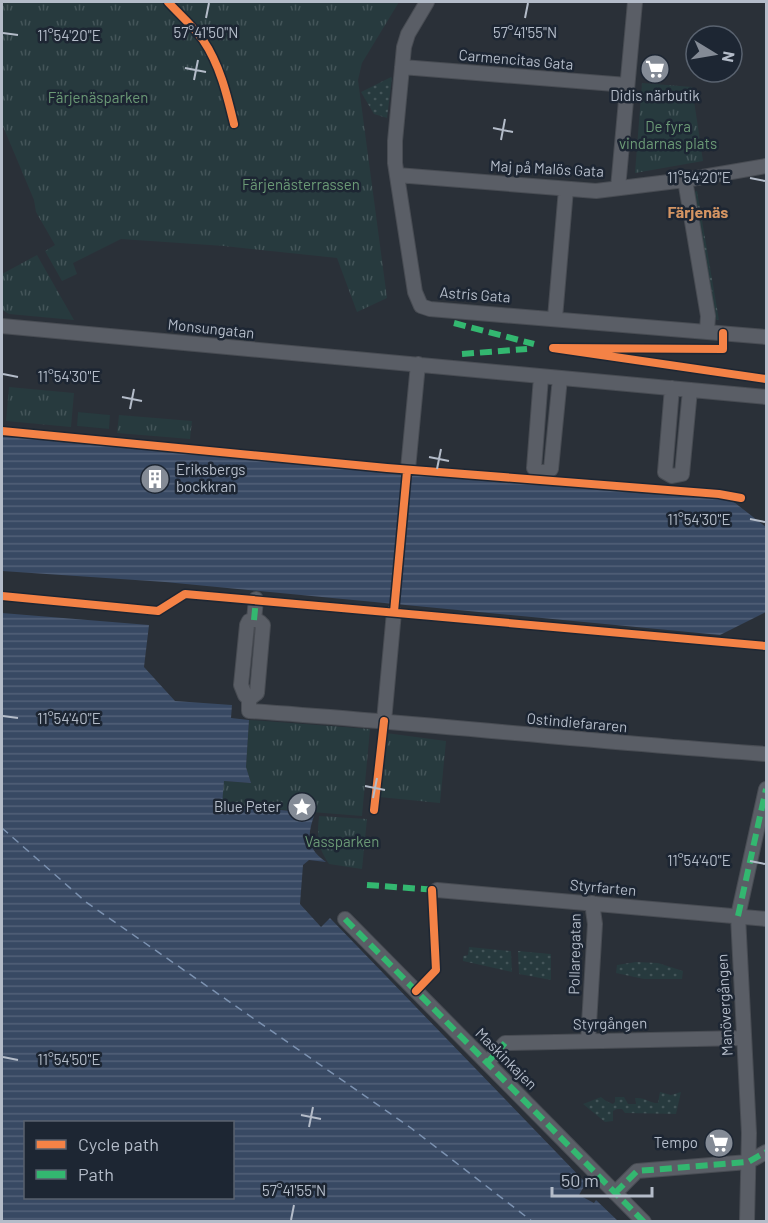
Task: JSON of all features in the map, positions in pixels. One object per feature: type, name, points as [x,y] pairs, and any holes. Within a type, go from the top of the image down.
[{"type":"street","name":"Astris Gata","points":[[428,2],[408,34],[404,47],[395,141],[397,175],[415,292],[421,306],[430,309],[766,337]]},
{"type":"street","points":[[618,188],[635,2]]},
{"type":"street","name":"Carmencitas Gata","points":[[402,67],[627,85]]},
{"type":"street","name":"Maj på Malös Gata","points":[[397,175],[596,191],[685,180],[766,166]]},
{"type":"street","points":[[685,180],[708,316],[707,331]]},
{"type":"street","points":[[555,318],[566,189]]},
{"type":"street","name":"Monsungatan","points":[[2,326],[766,397]]},
{"type":"street","points":[[408,469],[418,364]]},
{"type":"street","points":[[541,376],[534,468],[547,472],[551,469],[560,378]]},
{"type":"street","points":[[672,388],[665,472],[672,476],[682,474],[690,390]]},
{"type":"street","name":"Ostindiefararen","points":[[256,599],[254,620],[260,621],[263,625],[257,693],[249,699],[249,711],[766,754]]},
{"type":"street","points":[[384,721],[394,612]]},
{"type":"street","name":"Manövergången","points":[[747,1221],[749,1133],[738,916],[766,789]]},
{"type":"street","name":"Styrfarten","points":[[437,890],[766,919]]},
{"type":"street","name":"Pollaregatan","points":[[588,1041],[595,924],[592,903]]},
{"type":"street","name":"Maskinkajen","points":[[345,919],[644,1221]]},
{"type":"street","name":"Styrgången","points":[[487,1063],[505,1043],[743,1038]]},
{"type":"street","points":[[615,1193],[637,1172],[748,1162],[766,1152]]},
{"type":"green space","name":"Färjenäsparken","points":[[2,2],[399,2],[362,63],[358,80],[387,298],[357,312],[337,258],[224,246],[121,239],[73,263],[77,274],[62,281],[45,251],[55,245],[36,212],[34,200],[2,124]]},
{"type":"green space","points":[[391,77],[387,118],[374,114],[361,92]]},
{"type":"green space","name":"De fyra vindarnas plats","points":[[642,83],[692,87],[703,161],[635,173]]},
{"type":"green space","points":[[697,191],[719,320],[714,319],[693,192]]},
{"type":"green space","points":[[37,255],[74,320],[9,314],[2,310],[2,274]]},
{"type":"green space","points":[[9,387],[74,393],[71,427],[6,421]]},
{"type":"green space","points":[[78,412],[110,415],[109,429],[77,426]]},
{"type":"green space","points":[[119,415],[192,421],[190,439],[117,433]]},
{"type":"green space","points":[[249,720],[370,729],[362,816],[221,805],[224,781],[251,783],[246,767]]},
{"type":"green space","points":[[386,733],[446,741],[440,803],[379,797]]},
{"type":"green space","name":"Vassparken","points":[[319,816],[367,819],[362,869],[329,864],[319,841]]},
{"type":"green space","points":[[469,947],[511,951],[512,972],[463,961],[463,956],[468,955]]},
{"type":"green space","points":[[518,951],[551,954],[551,980],[519,974]]},
{"type":"green space","points":[[636,962],[658,963],[683,971],[682,979],[644,979],[616,973],[617,965]]},
{"type":"green space","points":[[660,1092],[671,1095],[681,1092],[676,1114],[625,1113],[622,1109],[617,1109],[613,1111],[613,1121],[605,1122],[583,1104],[601,1097],[613,1104],[615,1097],[624,1097],[628,1104],[636,1104],[635,1098],[658,1103]]},
{"type":"water","points":[[2,435],[420,474],[730,499],[766,527],[766,612],[720,635],[165,582],[2,571]]},
{"type":"water","points":[[2,613],[149,625],[144,667],[175,701],[232,705],[231,718],[249,720],[246,767],[251,783],[224,781],[222,805],[315,813],[310,840],[315,852],[326,862],[309,860],[303,865],[300,904],[321,927],[330,918],[586,1183],[579,1195],[594,1203],[596,1200],[618,1221],[2,1221]]},
{"type":"ferry route","points":[[2,828],[86,902],[411,1128],[533,1222]]},
{"type":"marked path","points":[[454,323],[534,344]]},
{"type":"marked path","points":[[462,354],[527,349]]},
{"type":"marked path","points":[[254,620],[256,599]]},
{"type":"marked path","points":[[738,916],[766,789]]},
{"type":"marked path","points":[[367,885],[437,890]]},
{"type":"marked path","points":[[345,919],[644,1222]]},
{"type":"marked path","points":[[487,1063],[505,1043]]},
{"type":"marked path","points":[[615,1193],[637,1171],[748,1162],[766,1152]]},
{"type":"cycle path","points":[[168,2],[195,30],[209,50],[222,80],[234,124]]},
{"type":"cycle path","points":[[723,333],[723,349],[553,348],[766,379]]},
{"type":"cycle path","points":[[2,431],[387,468],[719,494],[741,498]]},
{"type":"cycle path","points":[[394,612],[407,471]]},
{"type":"cycle path","points":[[2,596],[158,611],[185,594],[766,646]]},
{"type":"cycle path","points":[[374,810],[384,721]]},
{"type":"cycle path","points":[[416,991],[436,970],[432,890]]},
{"type":"place","name":"Didis närbutik","points":[[655,69]]},
{"type":"place","name":"Eriksbergs bockkran","points":[[155,479]]},
{"type":"place","name":"Blue Peter","points":[[302,807]]},
{"type":"place","name":"Tempo","points":[[719,1143]]},
{"type":"district","name":"Färjenäs","points":[[698,212]]},
{"type":"park label","name":"Färjenästerrassen","points":[[301,185]]}]
